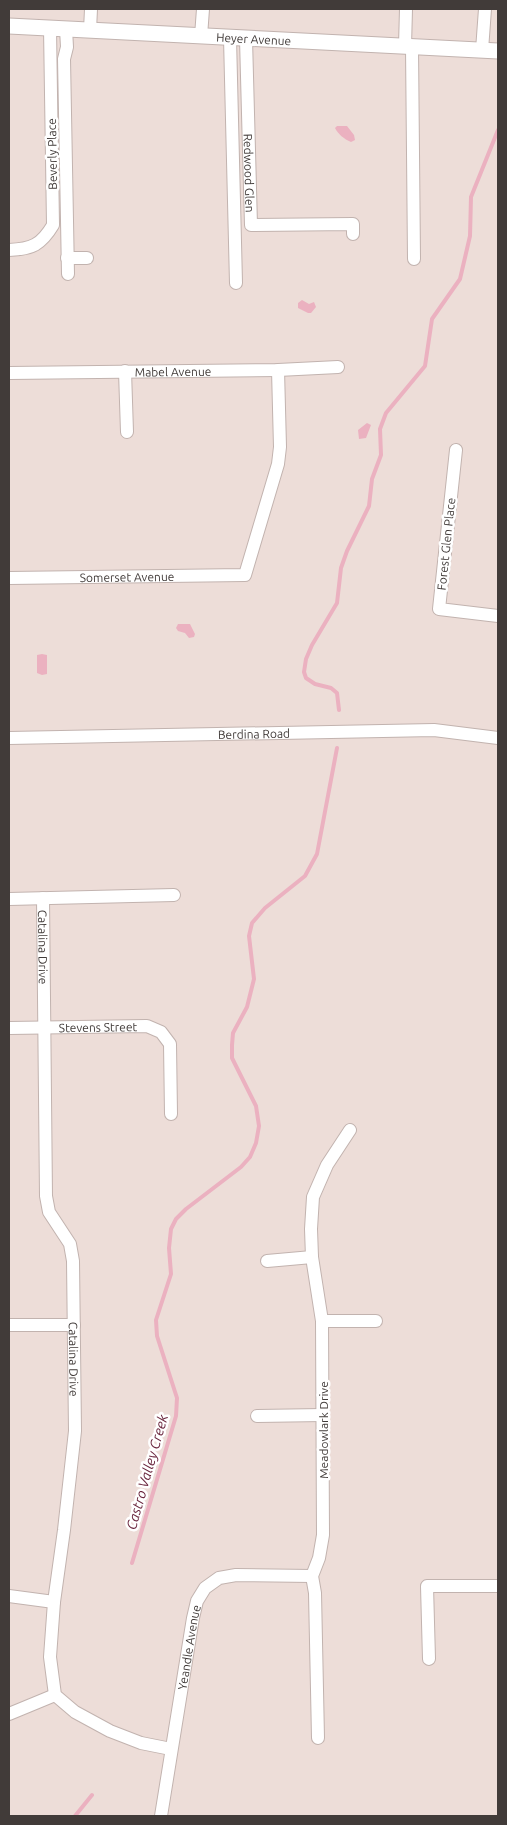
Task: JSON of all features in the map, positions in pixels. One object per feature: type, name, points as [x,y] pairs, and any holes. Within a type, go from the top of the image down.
[{"type":"street","points":[[90,9],[90,30]]},
{"type":"street","points":[[201,36],[202,9]]},
{"type":"street","points":[[406,9],[409,47],[414,258]]},
{"type":"street","points":[[482,50],[485,9]]},
{"type":"street","name":"Heyer Avenue","points":[[9,26],[498,51]]},
{"type":"street","name":"Beverly Place","points":[[9,250],[24,250],[36,245],[44,238],[52,225],[50,28]]},
{"type":"street","points":[[66,29],[64,59],[68,274]]},
{"type":"street","points":[[230,38],[236,283]]},
{"type":"street","name":"Redwood Glen","points":[[246,39],[250,224],[353,224],[353,234]]},
{"type":"street","points":[[67,258],[87,258]]},
{"type":"street","name":"Mabel Avenue","points":[[9,373],[278,370],[338,367]]},
{"type":"street","name":"Somerset Avenue","points":[[9,578],[245,575],[278,464],[280,447],[278,370]]},
{"type":"street","points":[[125,371],[127,432]]},
{"type":"street","name":"Forest Glen Place","points":[[456,450],[439,609],[498,616]]},
{"type":"street","name":"Berdina Road","points":[[9,738],[434,730],[498,738]]},
{"type":"street","points":[[9,899],[174,895]]},
{"type":"street","name":"Catalina Drive","points":[[43,898],[46,1196],[49,1212],[70,1244],[74,1261],[75,1431],[54,1602],[50,1657],[54,1695]]},
{"type":"street","name":"Stevens Street","points":[[9,1028],[147,1026],[161,1032],[170,1044],[171,1114]]},
{"type":"street","name":"Meadowlark Drive","points":[[318,1738],[315,1593],[312,1576],[319,1558],[323,1535],[322,1321],[312,1257],[311,1229],[313,1197],[327,1165],[350,1130]]},
{"type":"street","points":[[267,1261],[312,1257]]},
{"type":"street","points":[[322,1321],[376,1321]]},
{"type":"street","points":[[9,1325],[74,1325]]},
{"type":"street","points":[[257,1416],[323,1416]]},
{"type":"street","name":"Yeandle Avenue","points":[[161,1816],[193,1618],[205,1588],[219,1578],[236,1575],[312,1576]]},
{"type":"street","points":[[428,1659],[427,1586],[498,1586]]},
{"type":"street","points":[[9,1596],[54,1602]]},
{"type":"street","points":[[9,1714],[54,1695],[75,1712],[110,1731],[141,1743],[171,1749]]},
{"type":"shaded area","points":[[337,126],[347,126],[354,135],[355,140],[351,142],[344,138],[335,128]]},
{"type":"shaded area","points":[[302,300],[309,304],[314,302],[316,307],[311,313],[298,308],[298,303]]},
{"type":"shaded area","points":[[367,423],[371,425],[366,438],[359,439],[358,430]]},
{"type":"shaded area","points":[[178,624],[190,624],[195,634],[194,637],[189,638],[185,633],[178,631],[176,628]]},
{"type":"shaded area","points":[[37,655],[47,655],[47,674],[42,675],[37,673]]},
{"type":"waterway","name":"Castro Valley Creek","points":[[339,710],[337,693],[331,688],[315,684],[306,678],[304,672],[306,659],[312,645],[337,603],[341,568],[347,551],[369,506],[372,479],[381,455],[380,429],[386,413],[425,366],[432,319],[460,279],[470,236],[471,197],[498,130]]},
{"type":"waterway","name":"Castro Valley Creek","points":[[132,1563],[176,1416],[177,1398],[157,1336],[156,1320],[171,1274],[169,1248],[171,1229],[176,1219],[186,1209],[241,1167],[250,1157],[256,1143],[259,1126],[256,1106],[232,1058],[233,1033],[247,1007],[254,979],[249,936],[252,923],[265,908],[305,876],[317,854],[337,748]]},
{"type":"waterway","name":"Castro Valley Creek","points":[[75,1816],[92,1795]]}]
